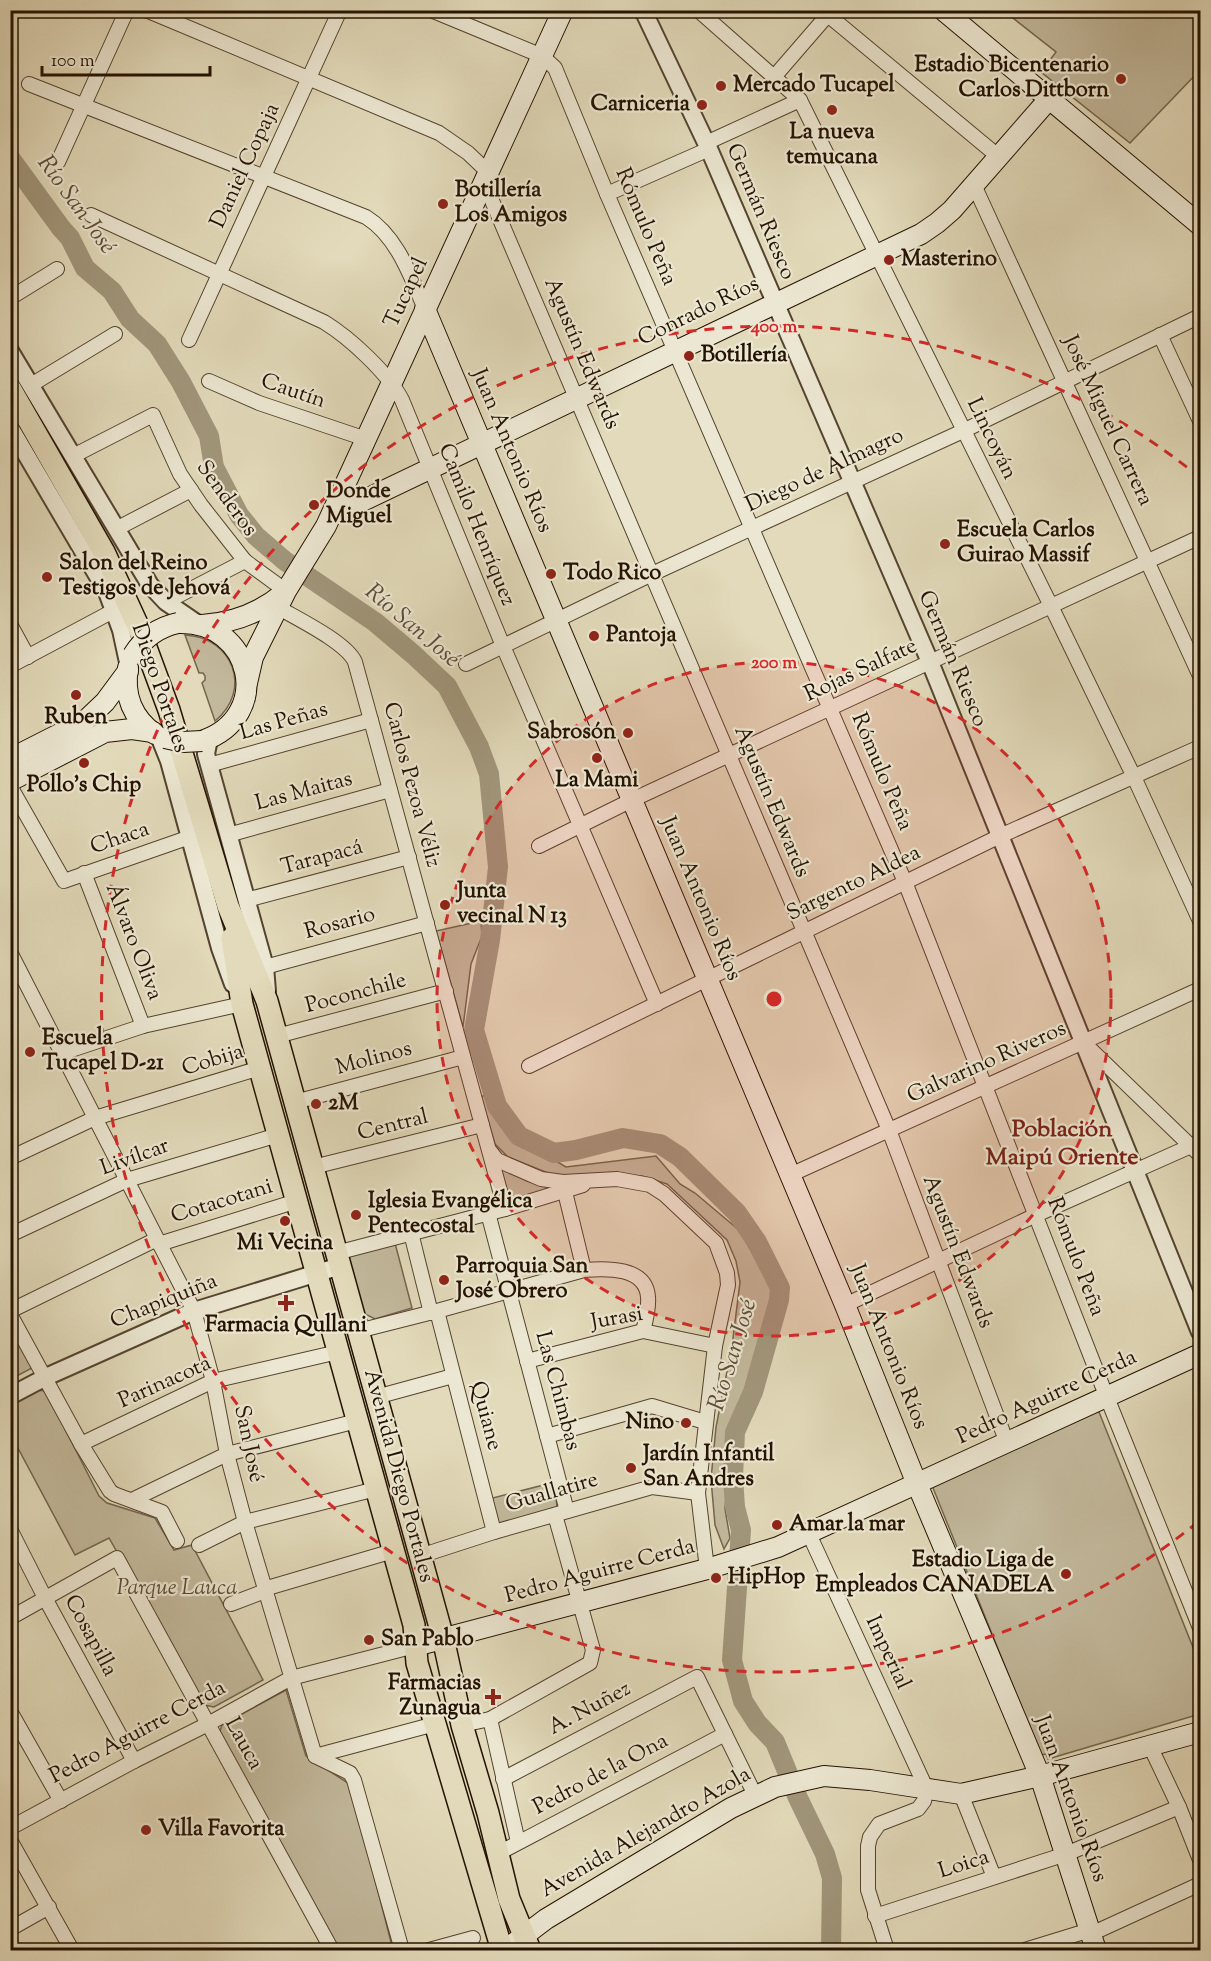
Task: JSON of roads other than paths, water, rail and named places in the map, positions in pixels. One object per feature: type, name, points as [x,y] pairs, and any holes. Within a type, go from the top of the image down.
[{"type":"main road","name":"Tucapel","points":[[247,683],[253,657],[331,516],[563,10]]},
{"type":"main road","points":[[943,10],[1200,225]]},
{"type":"main road","name":"Conrado Ríos","points":[[331,516],[921,234],[938,223],[1049,99]]},
{"type":"main road","name":"Juan Antonio Ríos","points":[[425,309],[845,1305],[917,1484],[1040,1776],[1092,1938]]},
{"type":"main road","name":"Diego Portales","points":[[21,387],[104,552],[138,626],[237,903],[267,1001]]},
{"type":"main road","name":"Tucapel","points":[[193,624],[229,622],[248,616],[286,594]]},
{"type":"main road","points":[[193,624],[218,632],[231,643],[241,658],[247,683],[243,704],[236,717],[221,732],[205,740],[183,742],[123,729],[105,732],[13,768],[85,721],[105,702],[145,640],[155,632],[193,624]]},
{"type":"main road","points":[[130,664],[127,690],[132,708],[143,724],[159,736]]},
{"type":"main road","name":"Diego Portales","points":[[237,903],[242,1004]]},
{"type":"main road","name":"Avenida Diego Portales","points":[[267,1001],[443,1638],[462,1725],[488,1813],[509,1899],[526,1943]]},
{"type":"main road","name":"Avenida Diego Portales","points":[[242,1004],[414,1625],[417,1663],[504,1950]]},
{"type":"main road","name":"Pedro Aguirre Cerda","points":[[415,1646],[716,1567],[771,1550],[1200,1354]]},
{"type":"main road","name":"Avenida Alejandro Azola","points":[[504,1950],[526,1943],[546,1919],[755,1795],[775,1787],[824,1776],[870,1780],[962,1794],[1040,1776],[1200,1732]]},
{"type":"street","points":[[58,162],[128,10]]},
{"type":"street","name":"Agustín Edwards","points":[[146,10],[439,133],[454,142],[486,177],[728,756],[889,1130],[1007,1443]]},
{"type":"street","name":"Daniel Copaja","points":[[189,340],[340,10]]},
{"type":"street","points":[[431,10],[542,56]]},
{"type":"street","name":"Germán Riesco","points":[[643,10],[707,146],[930,662],[1200,1332]]},
{"type":"street","name":"Lincoyán","points":[[698,10],[800,100],[1051,606],[1134,777],[1200,921]]},
{"type":"street","points":[[774,77],[830,13],[999,157]]},
{"type":"street","name":"Rómulo Peña","points":[[542,56],[555,68],[607,194],[905,882],[1200,1628]]},
{"type":"street","name":"Juan Antonio Ríos","points":[[29,84],[358,213],[373,221],[392,242],[425,309]]},
{"type":"street","points":[[607,194],[800,100]]},
{"type":"street","name":"José Miguel Carrera","points":[[974,185],[1200,676]]},
{"type":"street","name":"Camilo Henríquez","points":[[91,215],[335,330],[354,345],[392,383],[402,400],[503,646],[657,1004]]},
{"type":"street","points":[[10,298],[57,269]]},
{"type":"street","name":"Diego de Almagro","points":[[466,664],[1200,316]]},
{"type":"street","points":[[21,387],[115,334]]},
{"type":"street","points":[[1160,335],[1200,421]]},
{"type":"street","name":"Diego Portales","points":[[10,351],[21,387],[73,456],[150,585],[166,602],[193,624]]},
{"type":"street","name":"Cautín","points":[[209,381],[259,403],[366,440]]},
{"type":"street","name":"Senderos","points":[[73,456],[153,415],[180,474],[190,490],[245,561],[286,594]]},
{"type":"street","name":"Diego Portales","points":[[10,427],[16,447],[107,592],[115,610],[130,664]]},
{"type":"street","points":[[116,529],[190,490]]},
{"type":"street","name":"Rojas Salfate","points":[[540,846],[632,800],[1200,537]]},
{"type":"street","points":[[166,602],[245,561]]},
{"type":"street","name":"Carlos Pezoa Véliz","points":[[286,594],[351,654],[506,1209]]},
{"type":"street","points":[[10,666],[115,610]]},
{"type":"street","points":[[10,624],[28,657]]},
{"type":"street","name":"Las Peñas","points":[[209,765],[371,720]]},
{"type":"street","name":"Diego Portales","points":[[159,736],[170,760],[220,948],[242,1004]]},
{"type":"street","name":"Diego Portales","points":[[205,740],[209,765],[228,835],[237,903],[265,967],[267,1001]]},
{"type":"street","name":"Sargento Aldea","points":[[529,1066],[1000,836],[1200,747]]},
{"type":"street","name":"Chaca","points":[[13,768],[64,881],[190,837]]},
{"type":"street","name":"Las Maitas","points":[[228,835],[390,790]]},
{"type":"street","name":"Tarapacá","points":[[237,903],[409,857]]},
{"type":"street","name":"Álvaro Oliva","points":[[84,873],[144,1026]]},
{"type":"street","name":"Rosario","points":[[265,967],[427,923]]},
{"type":"street","name":"San José","points":[[10,952],[194,1311],[213,1381],[227,1454],[245,1522],[315,1756]]},
{"type":"street","name":"Galvarino Riveros","points":[[790,1175],[1200,989]]},
{"type":"street","name":"Poconchile","points":[[277,1036],[446,992]]},
{"type":"street","points":[[62,1053],[144,1026],[242,1004]]},
{"type":"street","points":[[845,1305],[1036,1215],[1135,1171],[1198,1148],[1083,1042]]},
{"type":"street","name":"Molinos","points":[[295,1102],[464,1057]]},
{"type":"street","name":"Cobija","points":[[10,1158],[95,1118],[260,1068]]},
{"type":"street","name":"Central","points":[[313,1167],[482,1125]]},
{"type":"street","name":"Livílcar","points":[[10,1235],[126,1180],[278,1135]]},
{"type":"street","points":[[489,1150],[496,1160],[541,1179],[563,1182],[616,1179],[650,1185],[664,1194],[716,1243],[727,1273],[728,1285],[715,1346],[698,1493],[706,1550],[716,1567]]},
{"type":"street","name":"Chapiquiña","points":[[10,1396],[46,1377],[194,1311],[316,1273],[338,1260],[411,1233],[506,1209],[596,1181]]},
{"type":"street","points":[[566,1192],[584,1270]]},
{"type":"street","name":"Cotacotani","points":[[10,1313],[158,1242],[297,1201]]},
{"type":"street","name":"Las Chimbas","points":[[488,1213],[547,1436],[579,1602],[593,1650],[591,1663],[490,1719]]},
{"type":"street","name":"Quiane","points":[[411,1233],[453,1376],[494,1532]]},
{"type":"street","points":[[358,1331],[584,1270],[616,1270],[637,1277],[645,1286],[648,1305],[643,1331]]},
{"type":"street","points":[[10,1313],[81,1444],[112,1493],[162,1512],[177,1541]]},
{"type":"street","name":"Jurasi","points":[[527,1361],[643,1331],[715,1346]]},
{"type":"street","name":"Parinacota","points":[[81,1444],[213,1381],[338,1352]]},
{"type":"street","points":[[376,1397],[453,1376]]},
{"type":"street","points":[[547,1436],[652,1406],[705,1422]]},
{"type":"street","points":[[132,1500],[227,1454],[357,1421]]},
{"type":"street","name":"Guallatire","points":[[420,1556],[494,1532],[652,1487],[698,1493]]},
{"type":"street","points":[[199,1545],[245,1522],[376,1489]]},
{"type":"street","name":"Cosapilla","points":[[10,1529],[134,1761]]},
{"type":"street","name":"Imperial","points":[[809,1533],[927,1790]]},
{"type":"street","points":[[231,1604],[265,1590],[393,1551]]},
{"type":"street","name":"Lauca","points":[[45,1598],[117,1558],[332,1950]]},
{"type":"street","points":[[10,1618],[45,1598]]},
{"type":"street","name":"Pedro Aguirre Cerda","points":[[10,1828],[291,1678],[415,1646]]},
{"type":"street","name":"A. Nuñez","points":[[503,1779],[697,1677],[725,1734]]},
{"type":"street","points":[[10,1711],[60,1802]]},
{"type":"street","points":[[462,1725],[490,1719],[518,1842]]},
{"type":"street","points":[[315,1756],[435,1724]]},
{"type":"street","points":[[725,1734],[755,1795]]},
{"type":"street","name":"Pedro de la Ona","points":[[497,1854],[725,1734]]},
{"type":"street","points":[[1150,1746],[1200,1860]]},
{"type":"street","points":[[315,1756],[350,1773],[354,1780],[402,1950]]},
{"type":"street","points":[[887,1950],[868,1890],[868,1846],[873,1830],[887,1820],[918,1809],[924,1801],[927,1790]]},
{"type":"street","points":[[962,1794],[994,1877]]},
{"type":"street","name":"Loica","points":[[875,1916],[1066,1854],[1179,1808]]},
{"type":"street","points":[[10,1840],[72,1950]]},
{"type":"street","points":[[1025,1950],[1092,1938],[1200,1884]]},
{"type":"street","points":[[10,1929],[49,1907]]},
{"type":"street","points":[[429,1950],[473,1938]]},
{"type":"waterway","name":"Río San José","points":[[10,158],[70,238],[85,268],[112,291],[130,319],[157,344],[181,382],[209,436],[214,467],[239,515],[256,536],[285,561],[375,622],[447,686],[479,747],[489,774],[498,867],[490,940],[474,1030],[497,1106],[519,1136],[554,1153],[623,1138],[660,1144],[680,1157],[737,1213],[757,1242],[780,1288],[779,1300],[753,1392],[735,1432],[733,1477],[735,1507],[741,1530],[732,1660],[743,1701],[757,1723],[775,1742],[798,1798],[825,1854],[832,1878],[831,1950]]},
{"type":"place","name":"Estadio Bicentenario Carlos Dittborn","points":[[1121,79]]},
{"type":"place","name":"Mercado Tucapel","points":[[721,86]]},
{"type":"place","name":"Carniceria","points":[[702,105]]},
{"type":"place","name":"La nueva temucana","points":[[832,110]]},
{"type":"place","name":"Botillería Los Amigos","points":[[443,204]]},
{"type":"place","name":"Masterino","points":[[889,260]]},
{"type":"place","name":"Botillería","points":[[689,356]]},
{"type":"place","name":"Donde Miguel","points":[[314,505]]},
{"type":"place","name":"Escuela Carlos Guirao Massif","points":[[945,544]]},
{"type":"place","name":"Todo Rico","points":[[551,574]]},
{"type":"place","name":"Salon del Reino Testigos de Jehová","points":[[47,577]]},
{"type":"place","name":"Pantoja","points":[[594,636]]},
{"type":"place","name":"Ruben","points":[[76,695]]},
{"type":"place","name":"Sabrosón","points":[[628,733]]},
{"type":"place","name":"La Mami","points":[[597,758]]},
{"type":"place","name":"Pollo's Chip","points":[[84,763]]},
{"type":"place","name":"Junta vecinal N 13","points":[[445,905]]},
{"type":"place","name":"Escuela Tucapel D-21","points":[[30,1052]]},
{"type":"place","name":"2M","points":[[316,1104]]},
{"type":"place","name":"Iglesia Evangélica Pentecostal","points":[[356,1215]]},
{"type":"place","name":"Mi Vecina","points":[[285,1221]]},
{"type":"place","name":"Parroquia San José Obrero","points":[[444,1280]]},
{"type":"place","name":"Farmacia Qullani","points":[[286,1303]]},
{"type":"place","name":"Nino","points":[[686,1423]]},
{"type":"place","name":"Jardín Infantil San Andres","points":[[631,1468]]},
{"type":"place","name":"Amar la mar","points":[[777,1525]]},
{"type":"place","name":"Estadio Liga de Empleados CANADELA","points":[[1066,1574]]},
{"type":"place","name":"HipHop","points":[[716,1578]]},
{"type":"place","name":"San Pablo","points":[[369,1640]]},
{"type":"place","name":"Farmacias Zunagua","points":[[493,1697]]},
{"type":"place","name":"Villa Favorita","points":[[146,1830]]},
{"type":"district","name":"Población Maipú Oriente","points":[[1062,1144]]},
{"type":"park label","name":"Parque Lauca","points":[[177,1589]]}]
